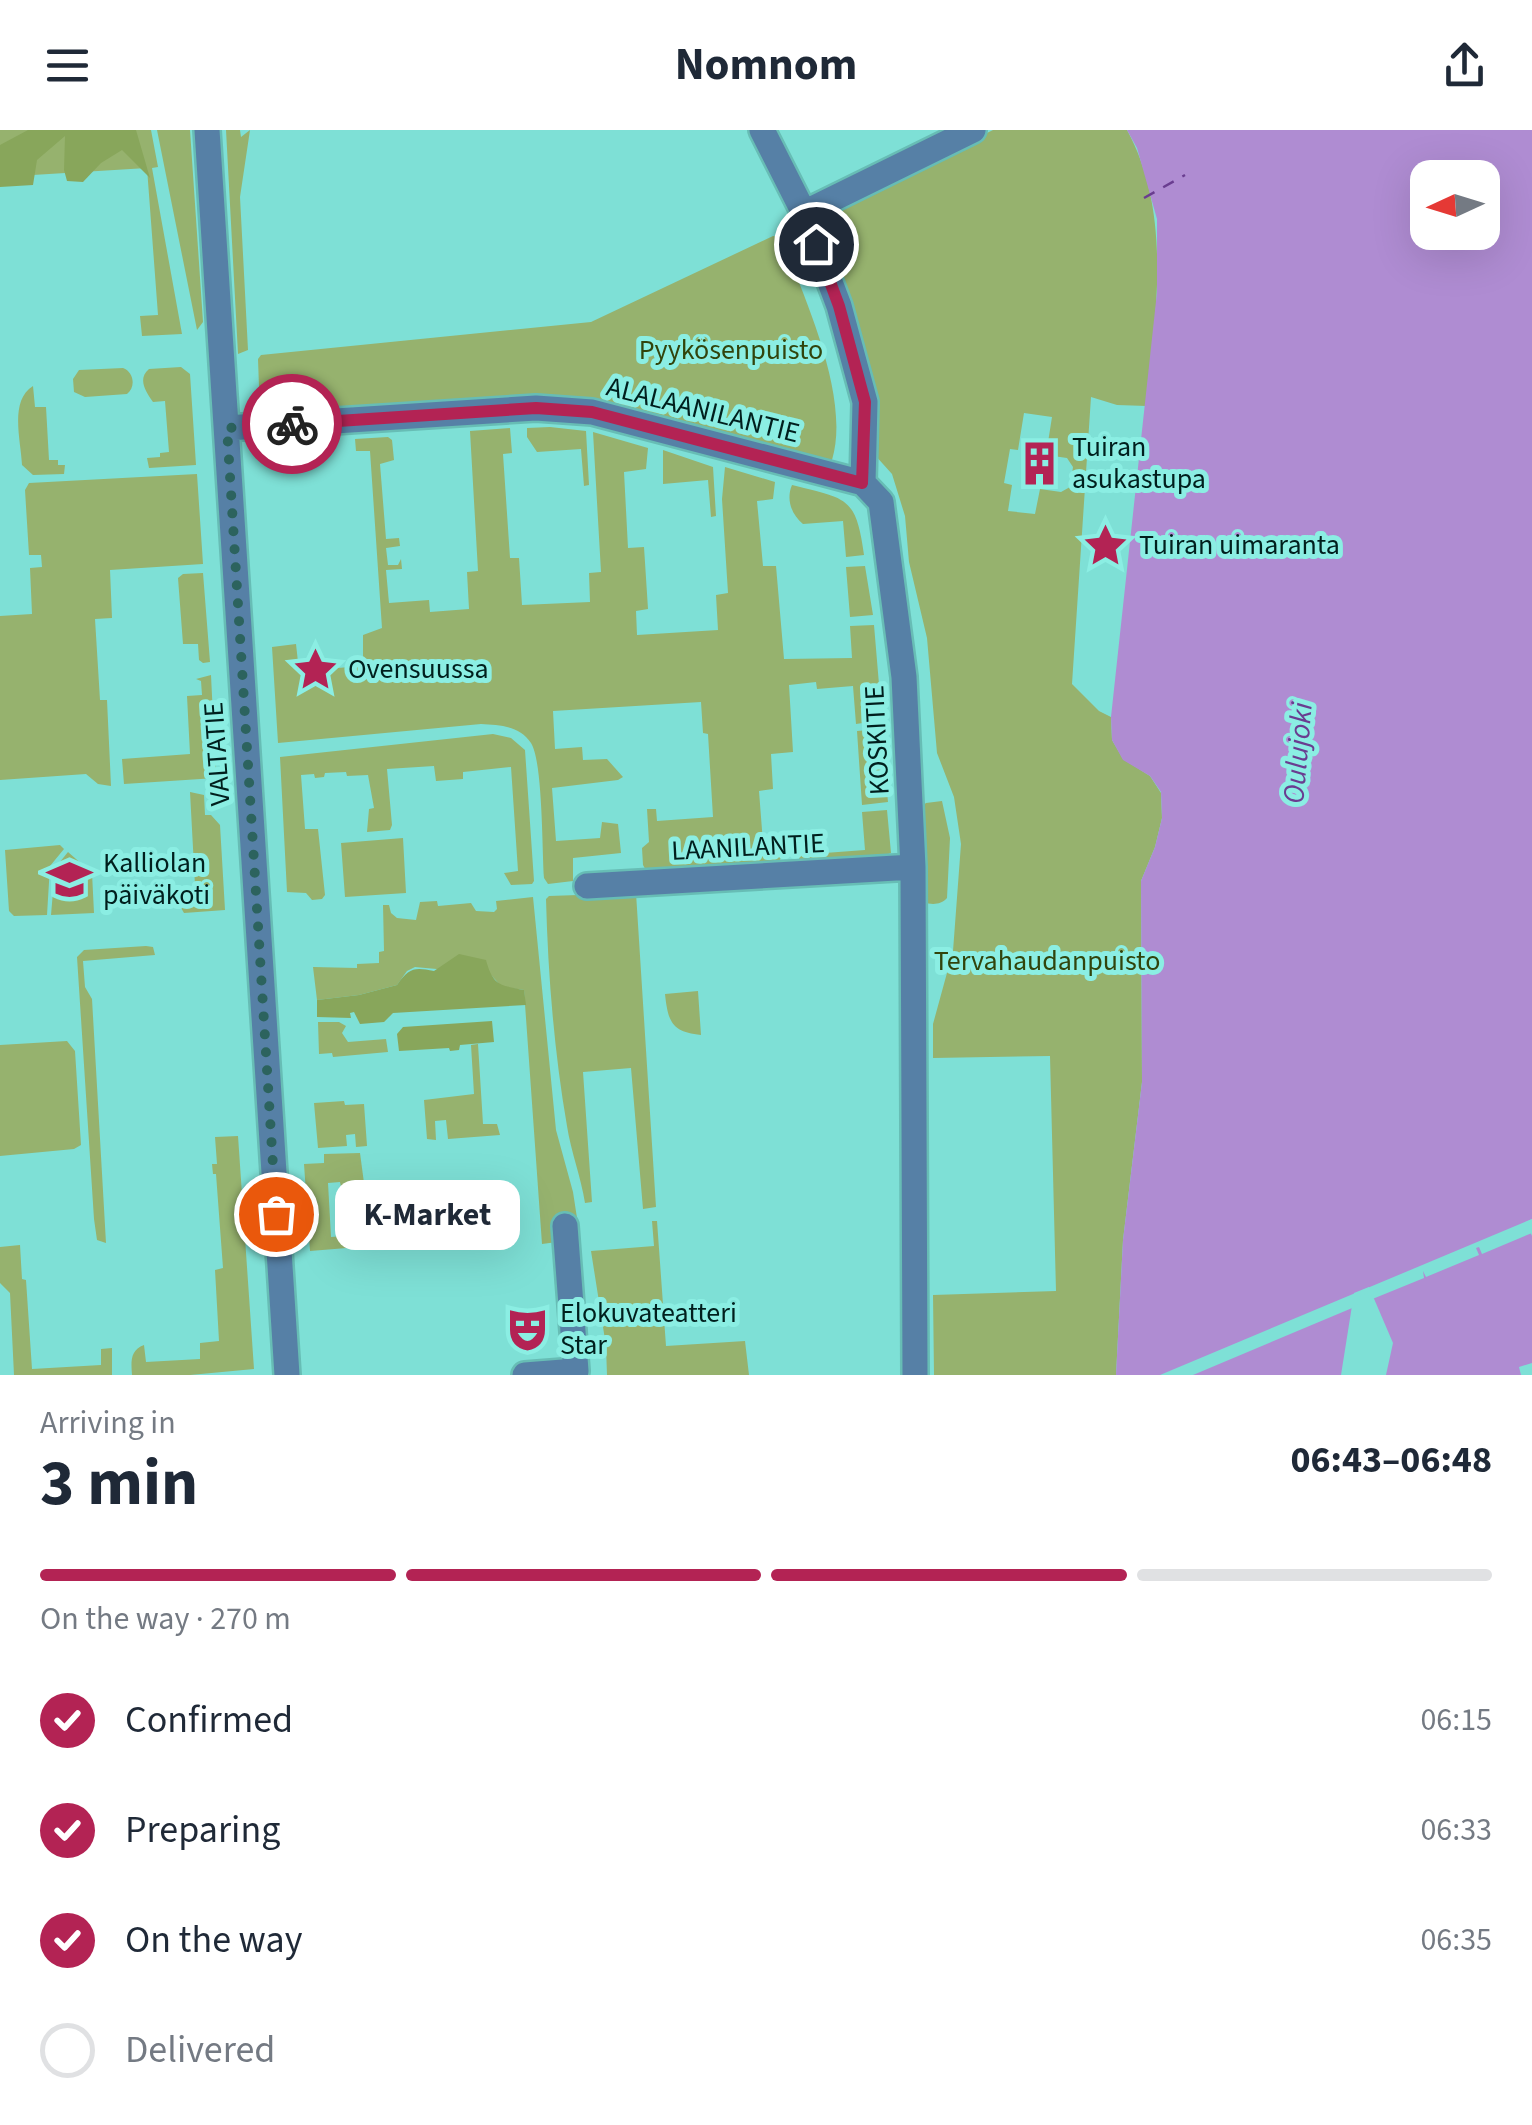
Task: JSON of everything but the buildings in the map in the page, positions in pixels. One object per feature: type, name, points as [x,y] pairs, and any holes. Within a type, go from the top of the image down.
[{"type":"street","name":"VALTATIE","points":[[206,130],[287,1375]]},
{"type":"street","points":[[762,130],[804,213],[839,306],[865,402],[862,483]]},
{"type":"street","points":[[804,213],[973,130]]},
{"type":"street","name":"ALALAANILANTIE","points":[[227,428],[536,408],[592,412],[862,483]]},
{"type":"street","name":"KOSKITIE","points":[[862,483],[881,502],[904,677],[913,867],[914,1375]]},
{"type":"street","name":"LAANILANTIE","points":[[586,886],[913,867]]},
{"type":"street","points":[[525,1375],[576,1371],[564,1226]]},
{"type":"green space","points":[[0,130],[151,130],[158,167],[152,168],[182,334],[142,336],[140,316],[158,315],[147,168],[0,177]]},
{"type":"green space","points":[[28,130],[136,130],[150,178],[122,150],[101,163],[83,182],[67,181],[65,136],[37,160],[33,185],[0,187],[0,145]]},
{"type":"green space","points":[[157,130],[190,130],[203,322],[197,330]]},
{"type":"green space","points":[[226,130],[240,130],[241,137],[250,130],[240,197],[248,350],[238,354]]},
{"type":"green space","name":"Tervahaudanpuisto","points":[[993,130],[1127,130],[1151,196],[1157,265],[1147,406],[1117,405],[1091,397],[1072,684],[1099,711],[1111,717],[1112,740],[1123,759],[1150,776],[1161,793],[1162,818],[1141,881],[1142,1082],[1123,1240],[1116,1375],[934,1375],[933,1295],[1056,1291],[1050,1056],[933,1058],[933,1024],[953,951],[961,844],[954,797],[937,753],[927,638],[909,562],[905,516],[892,474],[874,454],[820,223],[829,211]],"holes":[[[1024,413],[1052,417],[1046,455],[1067,458],[1073,467],[1070,487],[1061,492],[1040,489],[1035,514],[1008,511],[1012,485],[1004,483],[1010,449],[1018,450]]]},
{"type":"green space","name":"Pyykösenpuisto","points":[[773,236],[781,237],[812,317],[830,378],[836,435],[832,460],[827,463],[589,403],[260,415],[261,355],[591,322]]},
{"type":"green space","points":[[181,367],[190,374],[196,465],[149,468],[147,458],[169,452],[165,401],[153,402],[144,386],[145,373],[149,369]]},
{"type":"green space","points":[[123,368],[132,380],[127,394],[85,397],[74,392],[73,379],[79,370]]},
{"type":"green space","points":[[33,386],[35,407],[46,407],[49,460],[65,465],[64,474],[33,475],[22,465],[19,411],[21,401]]},
{"type":"green space","points":[[510,428],[512,453],[503,454],[510,558],[519,558],[522,605],[590,602],[589,573],[601,572],[593,432],[648,448],[646,469],[624,472],[628,548],[644,547],[648,609],[636,611],[637,635],[718,630],[716,595],[728,593],[722,499],[725,467],[775,482],[773,499],[757,501],[763,566],[776,566],[784,659],[852,658],[850,626],[874,625],[882,720],[856,724],[853,686],[817,689],[816,682],[789,685],[793,752],[771,754],[773,789],[759,791],[764,856],[782,855],[778,865],[648,874],[643,865],[642,848],[649,842],[647,809],[656,809],[657,821],[713,817],[708,734],[703,733],[701,702],[553,711],[555,749],[582,747],[583,760],[607,759],[623,777],[552,788],[556,841],[600,838],[602,822],[618,824],[621,853],[573,858],[573,881],[548,884],[544,878],[535,753],[526,737],[515,730],[481,724],[278,743],[272,647],[296,644],[299,671],[363,666],[363,635],[382,628],[370,451],[356,451],[355,439],[392,440],[394,460],[380,464],[386,539],[399,538],[400,546],[386,548],[388,565],[398,565],[401,559],[402,569],[386,570],[389,603],[429,600],[430,612],[469,609],[467,572],[478,571],[470,431]]},
{"type":"green space","points":[[527,428],[586,431],[589,485],[584,486],[581,449],[537,452],[527,437]]},
{"type":"green space","points":[[663,450],[713,467],[716,516],[711,517],[708,480],[663,484]]},
{"type":"green space","points":[[197,474],[203,564],[110,570],[112,618],[95,619],[100,700],[107,700],[111,786],[98,784],[86,774],[0,780],[0,616],[32,614],[30,568],[42,567],[41,555],[29,555],[25,490],[29,483]]},
{"type":"green space","points":[[792,485],[846,503],[857,521],[864,555],[846,557],[843,521],[803,524],[790,501]]},
{"type":"green space","points":[[865,566],[873,615],[850,617],[846,567]]},
{"type":"green space","points":[[203,573],[210,662],[203,663],[199,660],[198,644],[183,644],[178,578]]},
{"type":"green space","points":[[211,675],[216,778],[124,784],[122,759],[190,754],[187,696],[202,695],[201,681],[196,679]]},
{"type":"green space","points":[[881,729],[888,802],[862,805],[857,731]]},
{"type":"green space","points":[[493,734],[511,738],[525,750],[532,884],[511,885],[504,873],[518,871],[511,767],[463,772],[463,779],[436,781],[434,766],[387,769],[392,825],[390,830],[367,832],[369,809],[374,808],[368,775],[301,775],[305,829],[318,829],[325,895],[312,900],[306,893],[287,892],[280,757]]},
{"type":"green space","points":[[190,792],[204,795],[205,815],[211,815],[220,825],[225,910],[184,913],[180,906],[196,904]]},
{"type":"green space","points":[[942,801],[950,838],[947,898],[930,904],[924,902],[921,807]]},
{"type":"green space","points":[[887,810],[891,853],[876,859],[801,863],[798,855],[865,850],[862,812]]},
{"type":"green space","points":[[403,838],[406,893],[345,897],[341,843]]},
{"type":"green space","points":[[60,845],[64,849],[50,866],[47,915],[14,916],[9,911],[5,850]]},
{"type":"green space","points":[[68,852],[92,873],[94,913],[51,915],[55,868]]},
{"type":"green space","points":[[636,893],[656,1207],[643,1209],[631,1068],[583,1072],[592,1202],[585,1203],[559,1069],[546,899]]},
{"type":"green space","points":[[533,897],[556,1130],[577,1218],[561,1223],[557,1242],[542,1244],[524,990],[502,987],[490,974],[415,967],[397,985],[317,1000],[313,967],[357,968],[357,964],[379,963],[379,952],[384,951],[383,905],[389,905],[397,918],[416,920],[420,902],[437,901],[438,906],[471,903],[476,911],[494,912],[496,901]]},
{"type":"green space","points":[[153,947],[155,955],[83,961],[85,987],[92,999],[106,1243],[97,1240],[94,1219],[77,957],[84,950]]},
{"type":"green space","points":[[459,954],[486,960],[499,983],[524,990],[526,1005],[393,1013],[384,1022],[360,1024],[354,1012],[350,1013],[351,1018],[317,1017],[317,1000],[397,985],[412,970],[434,971]]},
{"type":"green space","points":[[698,991],[701,1035],[673,1024],[665,994]]},
{"type":"green space","points":[[492,1021],[494,1042],[460,1045],[459,1050],[450,1051],[399,1051],[397,1034],[403,1027]]},
{"type":"green space","points":[[318,1022],[346,1026],[342,1033],[348,1042],[386,1039],[388,1052],[333,1057],[332,1053],[319,1054]]},
{"type":"green space","points":[[67,1041],[75,1051],[81,1145],[74,1149],[0,1156],[0,1045]]},
{"type":"green space","points":[[478,1044],[483,1124],[497,1124],[500,1135],[448,1139],[446,1120],[435,1121],[436,1140],[427,1139],[424,1100],[474,1094],[471,1045]]},
{"type":"green space","points":[[344,1101],[345,1105],[364,1104],[367,1146],[356,1147],[355,1134],[346,1135],[347,1146],[318,1148],[314,1103]]},
{"type":"green space","points":[[238,1136],[254,1369],[132,1375],[134,1353],[144,1345],[146,1362],[200,1359],[200,1343],[219,1341],[215,1270],[223,1268],[212,1164],[217,1164],[215,1137]]},
{"type":"green space","points":[[360,1153],[364,1183],[341,1187],[340,1182],[328,1183],[331,1237],[344,1236],[344,1231],[351,1231],[352,1235],[386,1232],[384,1245],[310,1251],[304,1164],[324,1163],[324,1154]]},
{"type":"green space","points":[[652,1221],[657,1221],[666,1346],[745,1341],[749,1375],[607,1375],[591,1251],[654,1246]]},
{"type":"green space","points":[[20,1245],[32,1369],[101,1365],[101,1349],[112,1348],[112,1375],[14,1375],[10,1293],[0,1283],[0,1247]]},
{"type":"water","name":"Oulujoki","points":[[1127,130],[1532,130],[1532,1219],[1526,1222],[1532,1236],[1532,1363],[1519,1367],[1521,1375],[1386,1375],[1393,1343],[1369,1287],[1354,1293],[1341,1375],[1116,1375],[1123,1240],[1142,1082],[1141,881],[1162,818],[1161,792],[1150,776],[1123,760],[1112,740],[1111,717],[1157,292],[1157,219],[1137,148]]},
{"type":"pier","points":[[1532,1219],[1532,1233],[1482,1254],[1476,1248],[1479,1255],[1426,1277],[1423,1271],[1424,1278],[1370,1300],[1367,1293],[1358,1297],[1357,1306],[1193,1375],[1160,1375]]},
{"type":"ferry route","points":[[1144,198],[1185,175]]},
{"type":"way so far","points":[[276,1214],[227,428],[292,424]]},
{"type":"place","name":"Tuiran asukastupa","points":[[1039,463]]},
{"type":"place","name":"Tuiran uimaranta","points":[[1106,545]]},
{"type":"place","name":"Ovensuussa","points":[[315,669]]},
{"type":"place","name":"Kalliolan päiväkoti","points":[[70,879]]},
{"type":"place","name":"K-Market","points":[[276,1214]]},
{"type":"place","name":"Elokuvateatteri Star","points":[[527,1329]]},
{"type":"route","points":[[292,424],[536,408],[592,412],[862,483],[865,402],[839,306],[816,244]]}]
